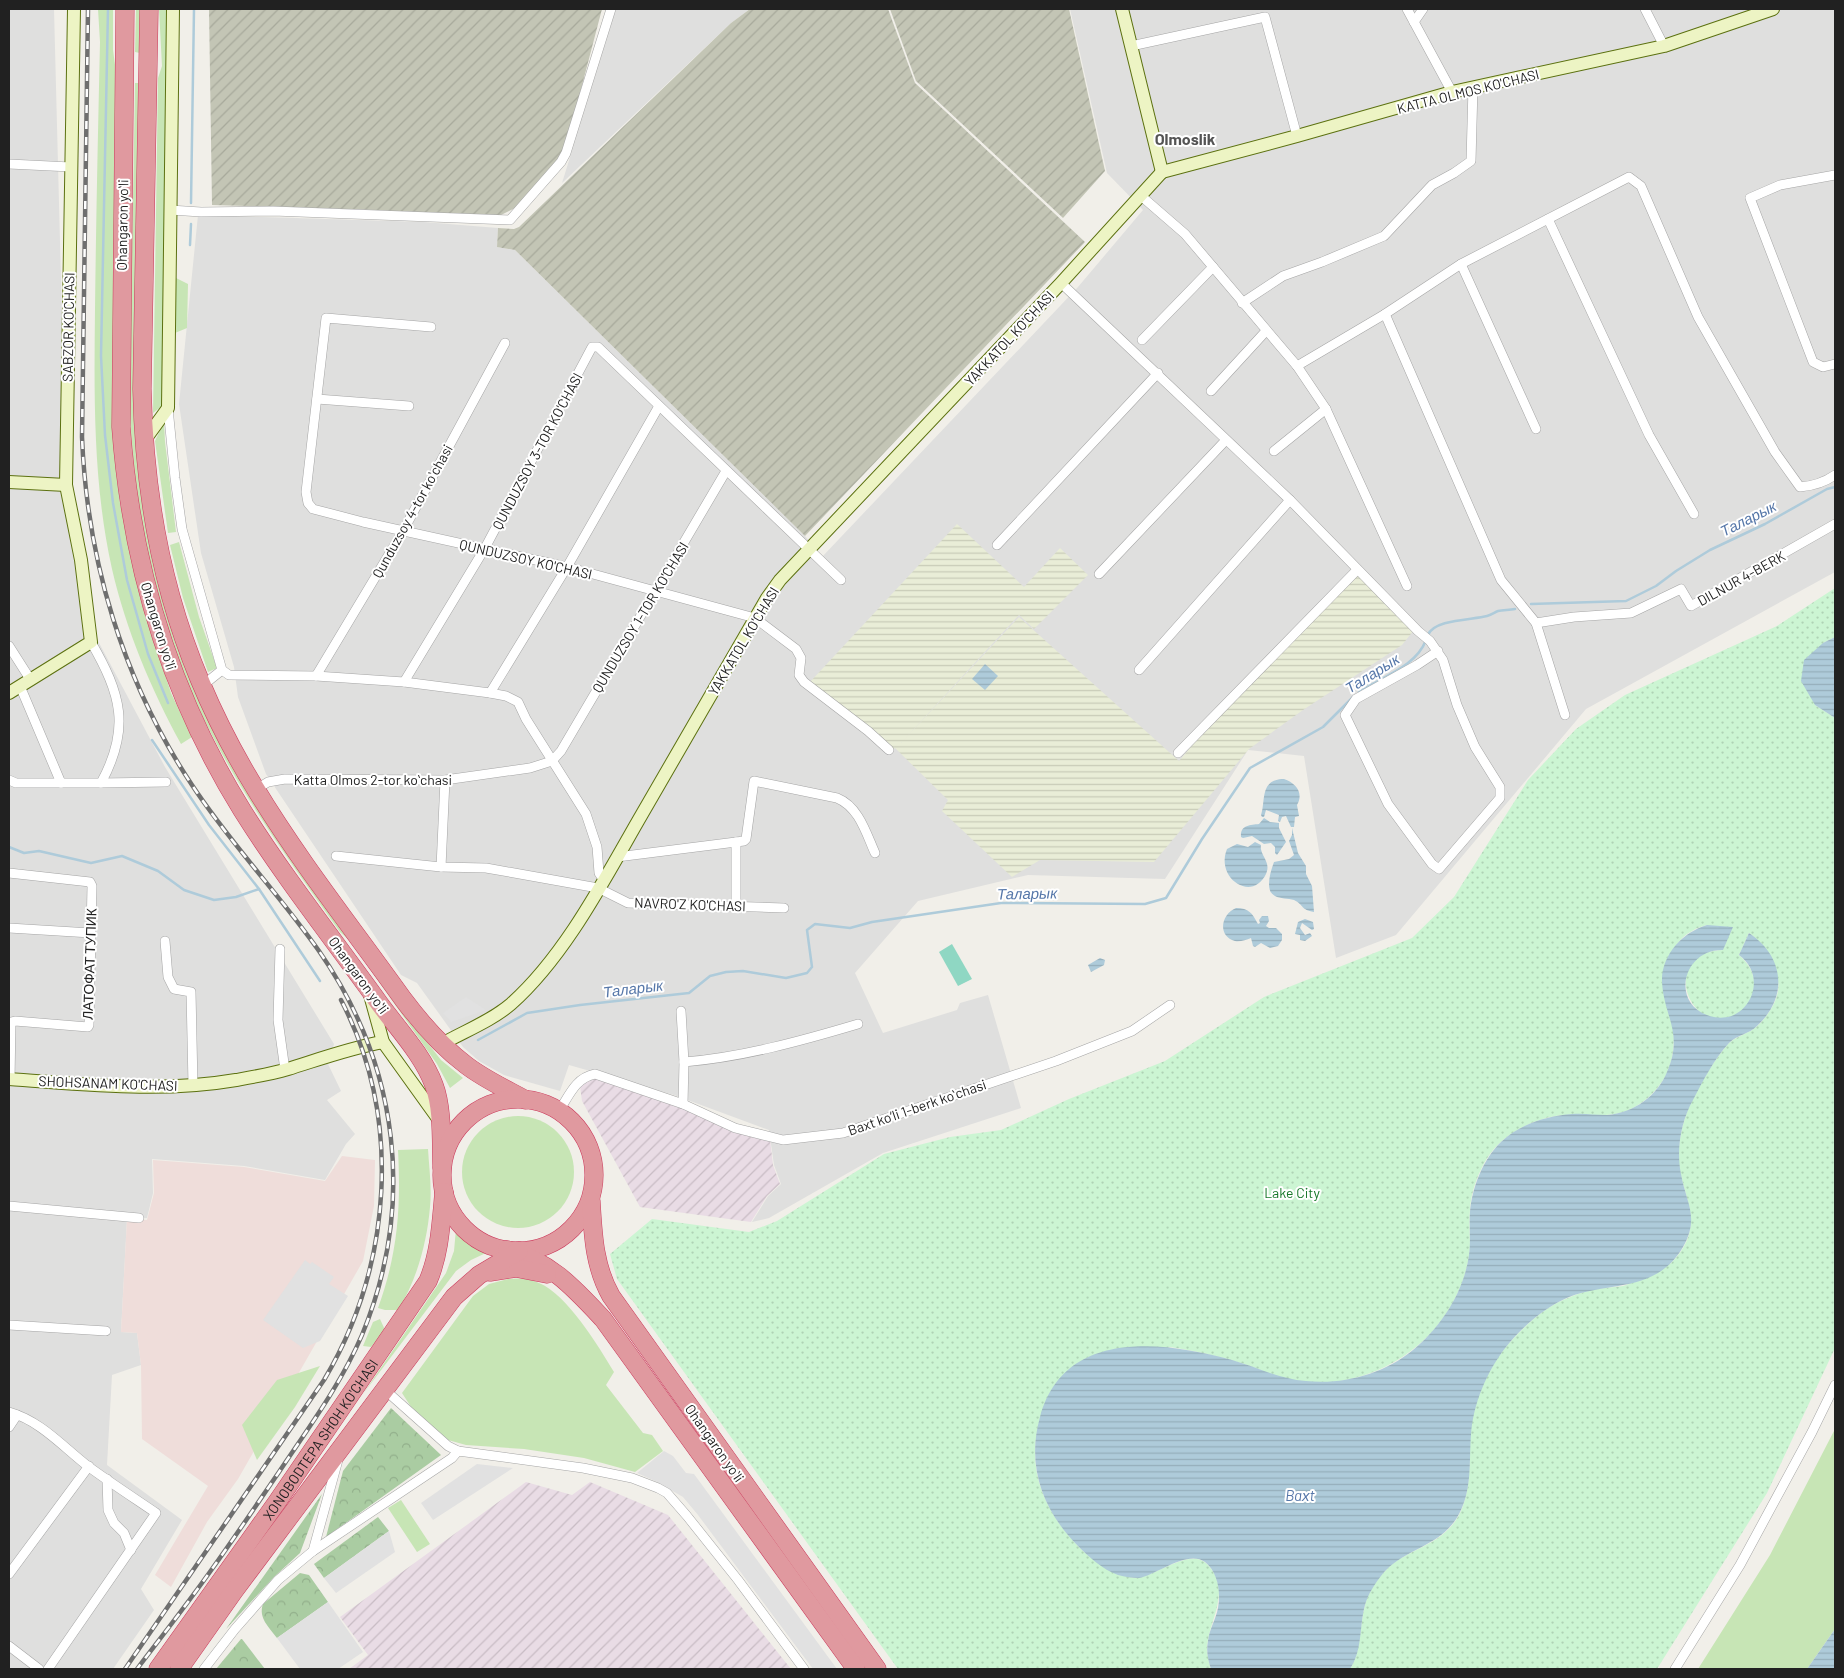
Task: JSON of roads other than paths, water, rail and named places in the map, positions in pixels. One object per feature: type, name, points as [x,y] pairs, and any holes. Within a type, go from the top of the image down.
[{"type":"highway","name":"Ohangaron yoʻli","points":[[125,9],[120,427],[131,514],[152,611],[182,697],[203,742],[234,797],[277,861],[408,1041],[429,1074],[437,1095],[442,1168]]},
{"type":"highway","name":"Ohangaron yoʻli","points":[[149,9],[142,389],[144,441],[150,500],[163,568],[184,643],[222,730],[255,790],[402,999],[458,1059],[479,1074],[526,1100]]},
{"type":"highway","points":[[124,65],[148,66]]},
{"type":"highway","points":[[504,1100],[526,1100],[548,1105],[559,1112],[579,1130],[588,1146],[594,1173],[591,1201],[576,1224],[562,1237],[546,1246],[514,1251],[485,1244],[466,1231],[452,1214],[444,1192],[442,1168],[447,1146],[452,1137],[466,1120],[484,1107],[504,1100]]},
{"type":"highway","name":"XONOBODTEPA SHOH KO'CHASI","points":[[158,1669],[272,1510],[428,1281],[433,1269],[441,1232],[444,1192]]},
{"type":"highway","name":"Ohangaron yoʻli","points":[[591,1201],[597,1262],[601,1277],[610,1296],[877,1669]]},
{"type":"highway","name":"Ohangaron yoʻli","points":[[514,1251],[538,1261],[568,1284],[603,1319],[856,1669]]},
{"type":"highway","name":"XONOBODTEPA SHOH KO'CHASI","points":[[179,1669],[234,1591],[454,1297],[480,1275],[514,1251]]},
{"type":"highway","points":[[480,1275],[504,1268],[528,1269],[552,1275],[568,1284]]},
{"type":"street","name":"SABZOR KO'CHASI","points":[[74,9],[66,485],[81,560],[91,642]]},
{"type":"street","points":[[173,9],[168,408],[174,478],[182,529],[222,670],[229,675],[316,676],[404,682],[490,693],[506,696],[518,702],[526,719],[586,814],[597,847],[601,884]]},
{"type":"street","points":[[170,210],[201,212],[273,211],[510,220],[566,153],[611,9]]},
{"type":"street","points":[[1122,9],[1162,172]]},
{"type":"street","points":[[1407,9],[1452,92]]},
{"type":"street","points":[[1414,22],[1423,9]]},
{"type":"street","points":[[1645,9],[1664,46]]},
{"type":"street","name":"KATTA OLMOS KO'CHASI","points":[[1162,172],[1452,92],[1664,46],[1773,9]]},
{"type":"street","points":[[1131,46],[1265,17],[1297,136]]},
{"type":"street","points":[[1242,303],[1283,276],[1384,236],[1432,184],[1454,173],[1471,161],[1473,88]]},
{"type":"street","points":[[9,164],[71,167]]},
{"type":"street","name":"YAKKATOL KO'CHASI","points":[[442,1044],[495,1015],[521,994],[564,942],[601,884],[755,618],[777,584],[1162,172]]},
{"type":"street","points":[[1835,175],[1780,185],[1750,198],[1813,362],[1823,367],[1835,364]]},
{"type":"street","points":[[1297,366],[1385,314],[1461,264],[1629,177],[1642,186],[1698,317],[1775,452],[1800,487],[1809,486],[1835,475]]},
{"type":"street","points":[[1140,195],[1185,234],[1297,366],[1326,409],[1407,586]]},
{"type":"street","points":[[1548,219],[1649,435],[1694,514]]},
{"type":"street","points":[[1461,264],[1536,429]]},
{"type":"street","points":[[1142,340],[1213,267]]},
{"type":"street","points":[[1060,283],[1158,373],[1290,500],[1438,651],[1443,660],[1457,705],[1475,747],[1500,788],[1500,798],[1439,869],[1432,864],[1388,804],[1345,715],[1356,700],[1438,651]]},
{"type":"street","points":[[1385,314],[1501,580],[1536,623],[1564,715]]},
{"type":"street","points":[[409,406],[317,399],[326,318],[431,327]]},
{"type":"street","points":[[1211,390],[1266,331]]},
{"type":"street","name":"Qunduzsoy 4-tor koʻchasi","points":[[316,676],[403,531],[505,343]]},
{"type":"street","name":"QUNDUZSOY 3-TOR KO'CHASI","points":[[404,682],[485,548],[592,347],[598,347],[659,406]]},
{"type":"street","points":[[997,545],[1158,373]]},
{"type":"street","name":"QUNDUZSOY KO'CHASI","points":[[317,399],[306,492],[308,503],[313,509],[567,567],[755,618]]},
{"type":"street","points":[[490,693],[567,567],[659,406],[841,580]]},
{"type":"street","points":[[144,441],[168,408]]},
{"type":"street","points":[[1274,451],[1326,409]]},
{"type":"street","points":[[1099,574],[1226,440]]},
{"type":"street","name":"QUNDUZSOY 1-TOR KO'CHASI","points":[[552,761],[561,751],[726,471]]},
{"type":"street","points":[[9,482],[66,485]]},
{"type":"street","points":[[1139,670],[1290,500]]},
{"type":"street","name":"DILNUR 4-BERK","points":[[1536,623],[1574,616],[1631,613],[1681,589],[1691,606],[1835,524]]},
{"type":"street","points":[[1178,753],[1357,570]]},
{"type":"street","points":[[755,618],[796,649],[802,658],[800,675],[804,682],[868,731],[889,750]]},
{"type":"street","points":[[20,686],[91,642],[107,670],[114,691],[120,724],[117,746],[111,764],[101,783]]},
{"type":"street","points":[[9,646],[20,686],[61,783]]},
{"type":"street","points":[[202,686],[222,670]]},
{"type":"street","name":"Katta Olmos 2-tor koʻchasi","points":[[255,790],[268,782],[285,779],[445,780],[530,768],[552,761]]},
{"type":"street","points":[[9,780],[16,783],[166,782]]},
{"type":"street","points":[[441,867],[445,780]]},
{"type":"street","points":[[617,857],[744,841],[746,839],[754,781],[840,800],[859,817],[875,853]]},
{"type":"street","points":[[736,842],[736,906]]},
{"type":"street","name":"NAVRO'Z KO'CHASI","points":[[336,856],[441,867],[486,868],[601,884],[628,903],[784,908]]},
{"type":"street","name":"ЛАТОФАТ ТУПИК","points":[[9,873],[90,882],[92,886],[89,1024],[88,1026],[12,1022],[10,1024],[9,1080]]},
{"type":"street","points":[[9,928],[91,933]]},
{"type":"street","points":[[165,941],[168,976],[174,989],[192,992],[193,1085]]},
{"type":"street","points":[[280,949],[278,1020],[285,1070]]},
{"type":"street","points":[[369,989],[383,1042],[439,1120]]},
{"type":"street","name":"Baxt ko‘li 1-berk koʻchasi","points":[[559,1112],[579,1080],[587,1075],[595,1074],[683,1104],[735,1128],[783,1140],[843,1133],[1056,1061],[1132,1031],[1170,1005]]},
{"type":"street","points":[[681,1011],[684,1062],[683,1104]]},
{"type":"street","points":[[684,1062],[713,1060],[773,1047],[858,1024]]},
{"type":"street","name":"SHOHSANAM KO'CHASI","points":[[9,1080],[145,1087],[193,1085],[235,1080],[285,1070],[348,1049],[383,1042]]},
{"type":"street","points":[[9,1206],[140,1218]]},
{"type":"street","points":[[9,1326],[106,1331]]},
{"type":"street","points":[[1675,1669],[1740,1564],[1812,1432],[1835,1385]]},
{"type":"street","points":[[384,1389],[448,1446],[458,1451],[591,1470],[632,1478],[666,1493],[687,1516],[738,1580],[804,1669]]},
{"type":"street","points":[[9,1427],[13,1414],[44,1430],[89,1466],[156,1513],[48,1669]]},
{"type":"street","points":[[313,1551],[342,1447]]},
{"type":"street","points":[[204,1669],[278,1580],[313,1551],[452,1458],[458,1451]]},
{"type":"street","points":[[9,1574],[89,1466]]},
{"type":"street","points":[[107,1479],[108,1510],[114,1523],[124,1533],[131,1550]]},
{"type":"street","points":[[9,1646],[40,1669]]},
{"type":"water","points":[[1835,637],[1835,718],[1815,705],[1801,681],[1804,660],[1823,643]]},
{"type":"water","points":[[985,664],[998,676],[985,690],[972,679]]},
{"type":"water","points":[[1284,779],[1298,789],[1300,796],[1297,805],[1299,816],[1295,817],[1294,827],[1291,827],[1286,816],[1282,817],[1280,822],[1278,821],[1279,815],[1266,810],[1264,817],[1261,815],[1267,787],[1276,780]]},
{"type":"water","points":[[1264,818],[1270,822],[1279,823],[1279,828],[1286,842],[1277,855],[1275,847],[1271,843],[1264,844],[1252,836],[1241,837],[1244,828],[1249,825],[1259,824]]},
{"type":"water","points":[[1292,828],[1298,853],[1306,866],[1306,874],[1312,886],[1314,912],[1305,909],[1294,900],[1275,896],[1270,890],[1269,880],[1274,862],[1289,859],[1294,855],[1289,841],[1292,835]]},
{"type":"water","points":[[1255,842],[1261,845],[1267,862],[1266,874],[1260,882],[1252,886],[1244,886],[1230,877],[1226,869],[1227,849],[1237,844],[1248,847]]},
{"type":"water","points":[[1236,908],[1250,912],[1258,924],[1262,916],[1268,916],[1269,921],[1266,926],[1276,928],[1282,934],[1282,940],[1278,946],[1270,948],[1261,943],[1255,947],[1251,938],[1235,941],[1225,935],[1223,930],[1224,920]]},
{"type":"water","points":[[1305,919],[1313,922],[1314,929],[1312,930],[1302,923],[1300,928],[1305,935],[1310,933],[1312,936],[1305,941],[1300,940],[1300,935],[1295,934],[1298,922]]},
{"type":"water","name":"Baхt","points":[[1707,925],[1733,927],[1723,950],[1710,952],[1699,958],[1691,966],[1686,977],[1686,988],[1688,999],[1695,1008],[1707,1015],[1721,1018],[1733,1015],[1743,1009],[1750,1000],[1753,977],[1749,965],[1739,955],[1749,933],[1761,942],[1770,953],[1778,977],[1778,990],[1767,1015],[1757,1026],[1732,1040],[1718,1056],[1685,1117],[1679,1155],[1683,1184],[1690,1210],[1691,1227],[1683,1247],[1672,1262],[1660,1272],[1646,1279],[1585,1292],[1551,1306],[1534,1318],[1506,1347],[1487,1377],[1478,1400],[1472,1423],[1467,1492],[1461,1510],[1454,1523],[1444,1532],[1390,1566],[1376,1582],[1365,1605],[1359,1646],[1350,1669],[1211,1669],[1207,1645],[1217,1612],[1219,1596],[1216,1577],[1205,1562],[1198,1559],[1181,1561],[1139,1578],[1118,1575],[1101,1566],[1087,1555],[1055,1518],[1041,1487],[1035,1453],[1040,1417],[1052,1388],[1070,1368],[1093,1355],[1119,1348],[1147,1346],[1176,1348],[1232,1360],[1287,1378],[1320,1382],[1362,1376],[1389,1366],[1402,1358],[1423,1341],[1442,1320],[1462,1282],[1469,1255],[1470,1212],[1473,1193],[1484,1165],[1501,1142],[1516,1130],[1543,1119],[1572,1114],[1607,1115],[1626,1111],[1651,1096],[1663,1081],[1672,1058],[1674,1046],[1672,1026],[1663,994],[1662,982],[1665,963],[1669,954],[1682,939],[1698,928]]},
{"type":"water","points":[[1100,958],[1105,960],[1104,965],[1091,972],[1088,965]]},
{"type":"water","points":[[1835,1629],[1835,1669],[1807,1669]]},
{"type":"waterway","points":[[108,9],[101,356],[105,435],[113,503],[127,580],[148,654],[168,703]]},
{"type":"waterway","points":[[191,203],[194,9]]},
{"type":"waterway","points":[[190,245],[191,224]]},
{"type":"waterway","name":"Таларык","points":[[1531,604],[1626,601],[1656,586],[1710,550],[1765,524],[1827,489],[1835,487]]},
{"type":"waterway","name":"Таларык","points":[[1428,635],[1432,630],[1446,623],[1515,609]]},
{"type":"waterway","name":"Таларык","points":[[1359,692],[1397,671],[1414,657],[1426,640]]},
{"type":"waterway","name":"Таларык","points":[[478,1040],[527,1013],[689,993],[710,976],[726,972],[743,971],[786,978],[807,973],[812,967],[807,930],[815,924],[850,928],[872,922],[1001,903],[1145,904],[1166,898],[1202,839],[1250,768],[1323,727],[1353,697]]},
{"type":"waterway","points":[[152,740],[209,825],[259,889]]},
{"type":"waterway","name":"Таларык","points":[[9,847],[24,853],[39,851],[91,863],[122,856],[158,871],[184,890],[214,900],[236,897],[259,889],[320,981]]},
{"type":"railway","points":[[88,9],[82,437],[85,483],[101,574],[128,662],[146,704],[168,745],[192,785],[238,848],[304,930],[346,995],[367,1041],[382,1088],[391,1137],[393,1186],[389,1236],[379,1286],[354,1353],[313,1422],[229,1545],[137,1669]]},
{"type":"railway","points":[[125,1669],[324,1380],[347,1336],[364,1289],[376,1241],[381,1192],[381,1142],[374,1094],[361,1046],[341,1000]]},
{"type":"district","name":"Olmoslik","points":[[1185,138]]},
{"type":"park label","name":"Lake City","points":[[1292,1192]]}]
